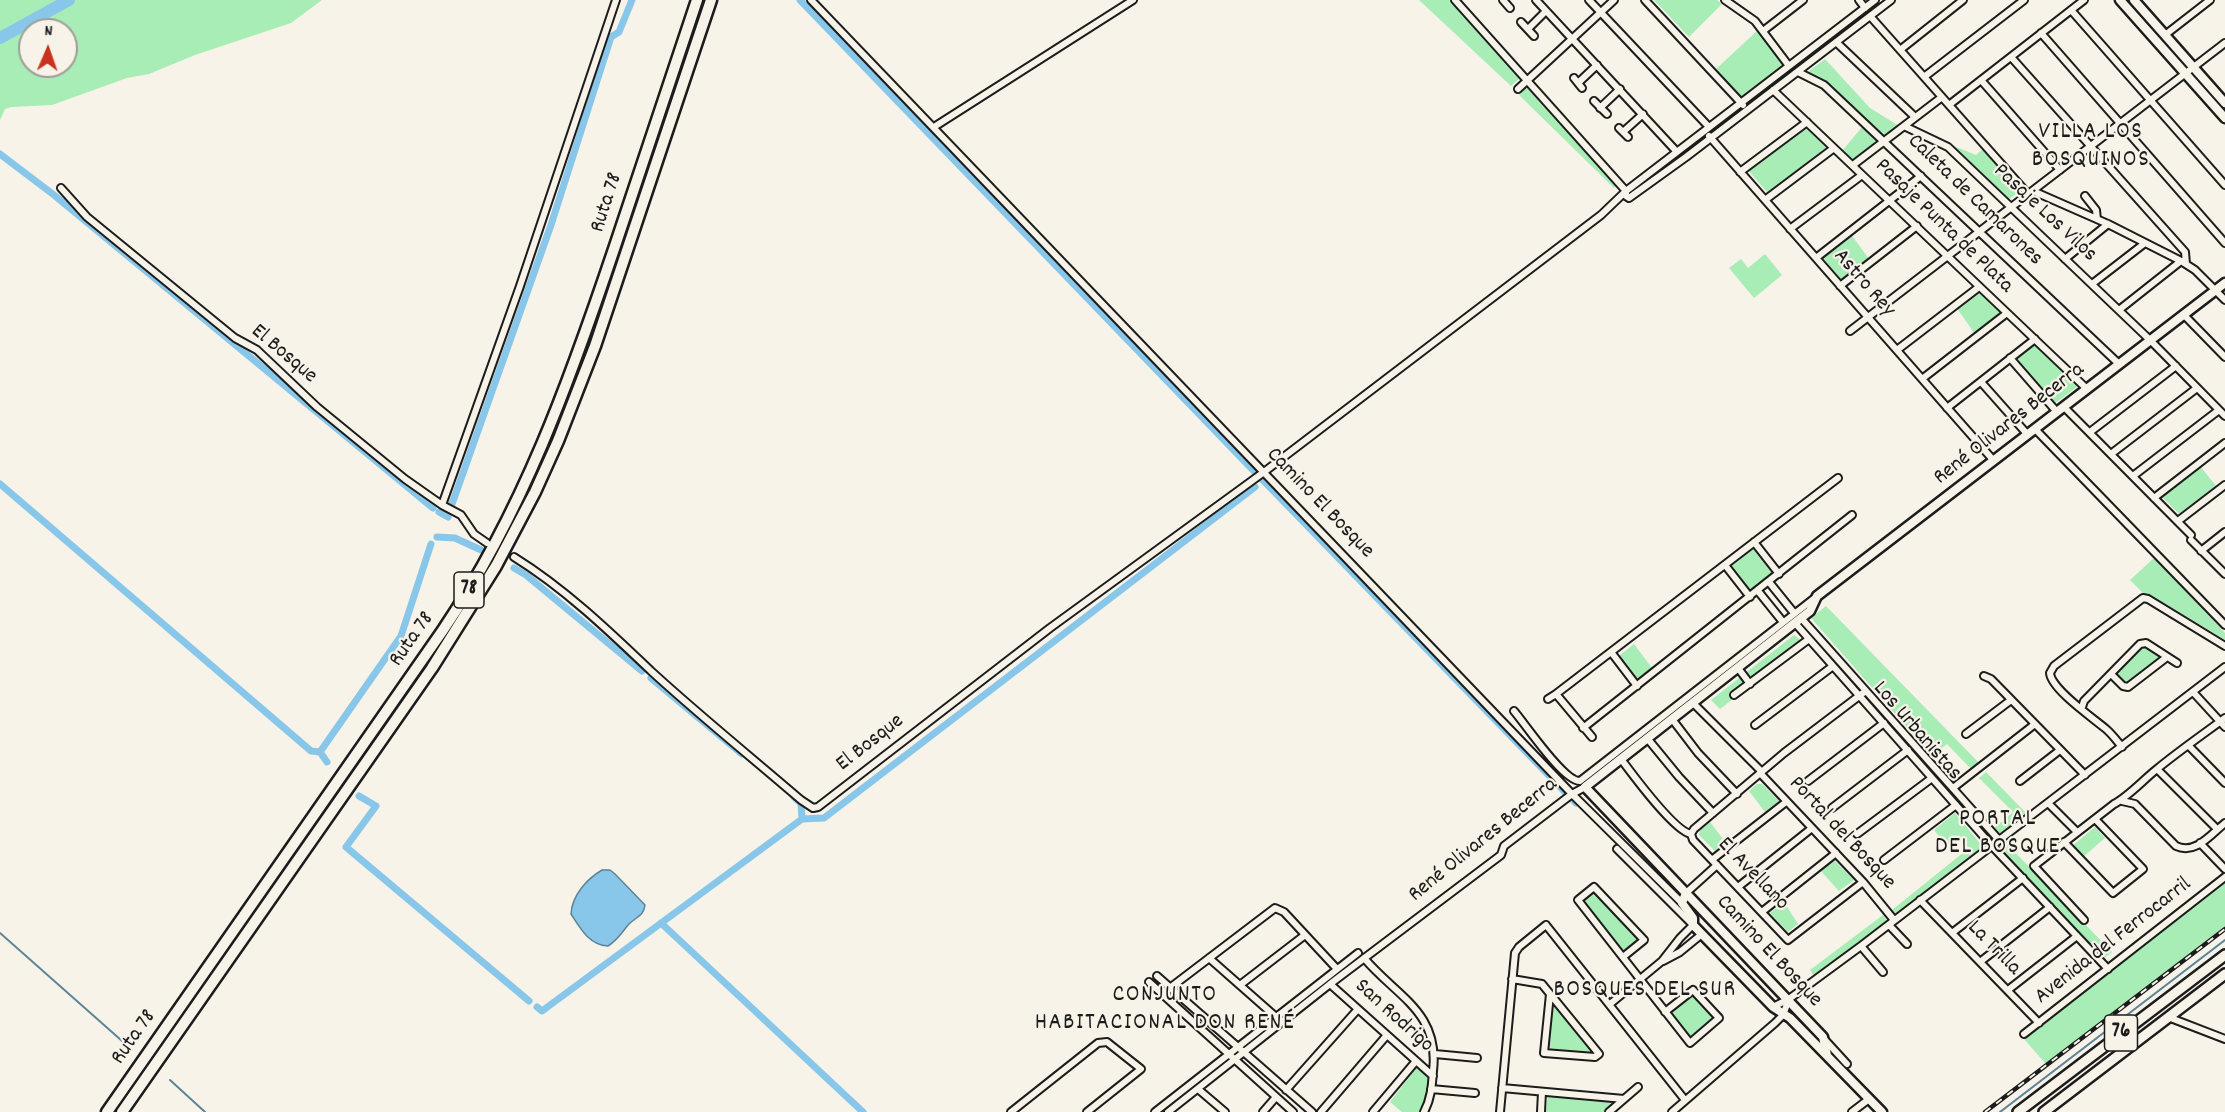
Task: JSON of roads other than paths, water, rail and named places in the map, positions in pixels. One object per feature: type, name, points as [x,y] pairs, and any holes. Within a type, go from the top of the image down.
[{"type":"highway","name":"Ruta 78","points":[[107,1112],[443,630],[466,595],[505,525],[541,451],[568,383],[697,0]]},
{"type":"highway","name":"Ruta 78","points":[[122,1112],[432,668],[481,593],[510,541],[546,469],[582,379],[711,0]]},
{"type":"main road","name":"76","points":[[2018,1112],[2225,955]]},
{"type":"main road","name":"76","points":[[2044,1112],[2225,974]]},
{"type":"street","points":[[442,505],[520,286],[616,0]]},
{"type":"street","name":"Camino El Bosque","points":[[811,0],[1572,794],[1682,903],[1693,918],[1693,925]]},
{"type":"street","points":[[934,127],[1133,0]]},
{"type":"street","points":[[1455,0],[1626,191],[1629,198],[1891,0]]},
{"type":"street","points":[[1504,0],[1510,8]]},
{"type":"street","points":[[1536,0],[1677,152]]},
{"type":"street","name":"Astro Rey","points":[[1589,0],[1707,129],[1711,138],[1740,172],[1994,461]]},
{"type":"street","points":[[1518,89],[1614,0]]},
{"type":"street","points":[[1645,0],[1747,110]]},
{"type":"street","points":[[1725,0],[1752,19],[1789,66]]},
{"type":"street","points":[[1733,5],[1740,0]]},
{"type":"street","points":[[1763,31],[1803,0]]},
{"type":"street","points":[[1859,0],[1865,8]]},
{"type":"street","points":[[1264,472],[1601,215],[1626,191],[1875,0]]},
{"type":"street","points":[[1900,50],[1963,0]]},
{"type":"street","points":[[1924,77],[2024,0]]},
{"type":"street","points":[[1949,105],[2084,0]]},
{"type":"street","points":[[2120,0],[2225,118]]},
{"type":"street","points":[[2164,35],[2210,0]]},
{"type":"street","points":[[2139,2],[2164,35],[2224,100]]},
{"type":"street","points":[[2070,10],[2225,185]]},
{"type":"street","points":[[1528,29],[1546,11]]},
{"type":"street","points":[[1870,16],[2031,192],[2108,224],[2184,263],[2225,300]]},
{"type":"street","points":[[1521,22],[1534,36]]},
{"type":"street","points":[[2041,33],[2225,243]]},
{"type":"street","points":[[1836,42],[1915,117]]},
{"type":"street","points":[[1850,332],[2225,43]]},
{"type":"street","points":[[2011,57],[2185,252],[2184,263],[2119,310]]},
{"type":"street","points":[[1578,83],[1597,65]]},
{"type":"street","name":"Caleta de Camarones","points":[[1798,72],[1824,85],[2119,364]]},
{"type":"street","points":[[1981,80],[2060,170]]},
{"type":"street","points":[[1600,108],[1620,89]]},
{"type":"street","name":"Pasaje Punta de Plata","points":[[1773,90],[2087,389]]},
{"type":"street","points":[[1853,165],[1942,97]]},
{"type":"street","points":[[1594,101],[1606,114]]},
{"type":"street","points":[[1623,132],[1643,114]]},
{"type":"street","points":[[1740,172],[1807,122]]},
{"type":"street","name":"Pasaje Los Vilos","points":[[1904,126],[1948,147],[2150,340],[2225,416]]},
{"type":"street","points":[[1765,200],[1834,148]]},
{"type":"street","points":[[1790,229],[1862,175]]},
{"type":"street","points":[[1816,258],[1921,176]]},
{"type":"street","name":"El Bosque","points":[[61,188],[87,217],[235,338],[257,350],[316,407],[405,479],[442,505],[461,515],[474,534],[487,543]]},
{"type":"street","points":[[2085,196],[2096,210],[2097,219]]},
{"type":"street","points":[[2065,259],[2108,224]]},
{"type":"street","points":[[1840,285],[1917,226]]},
{"type":"street","points":[[2091,284],[2145,243]]},
{"type":"street","name":"René Olivares Becerra","points":[[1168,1112],[1330,984],[1501,855],[1504,846],[1572,794],[1585,787],[1738,668],[1797,618],[1813,608],[1817,596],[2225,283]]},
{"type":"street","points":[[1897,350],[1979,287]]},
{"type":"street","points":[[1922,379],[2007,313]]},
{"type":"street","points":[[2184,315],[2225,357]]},
{"type":"street","points":[[1947,408],[2035,339]]},
{"type":"street","points":[[2010,358],[2061,409],[2090,432],[2178,521],[2201,551],[2225,574]]},
{"type":"street","points":[[2090,432],[2176,366]]},
{"type":"street","points":[[1981,381],[2225,625]]},
{"type":"street","points":[[2111,454],[2197,388]]},
{"type":"street","points":[[2133,476],[2219,410]]},
{"type":"street","points":[[2154,498],[2225,443]]},
{"type":"street","name":"El Bosque","points":[[514,557],[537,572],[618,639],[652,672],[813,808],[818,807],[1050,628],[1264,472]]},
{"type":"street","points":[[1548,699],[1838,478]]},
{"type":"street","points":[[2178,521],[2225,485]]},
{"type":"street","points":[[1583,728],[1852,515]]},
{"type":"street","points":[[2201,551],[2225,532]]},
{"type":"street","points":[[1754,542],[1779,574]]},
{"type":"street","points":[[1725,565],[1750,597]]},
{"type":"street","points":[[1769,582],[1797,618]]},
{"type":"street","points":[[1758,591],[1783,622]]},
{"type":"street","points":[[2122,747],[2108,730],[2085,713],[2082,707],[2074,703],[2053,682],[2050,676],[2051,669],[2140,599],[2148,599],[2225,645]]},
{"type":"street","name":"René Olivares Becerra","points":[[1514,711],[1549,756],[1573,780],[1580,782],[1783,622],[1797,618]]},
{"type":"street","name":"Los Urbanistas","points":[[1797,618],[1809,639],[1863,694],[1884,723],[1992,846],[2108,969]]},
{"type":"street","name":"Los Urbanistas","points":[[1797,618],[1863,694],[2000,840]]},
{"type":"street","points":[[1734,695],[1809,639]]},
{"type":"street","points":[[2082,707],[2084,701],[2111,674],[2114,668],[2142,643],[2146,643],[2177,663]]},
{"type":"street","points":[[1611,651],[1637,686]]},
{"type":"street","points":[[2111,674],[2128,687],[2167,657]]},
{"type":"street","points":[[1755,726],[1833,666]]},
{"type":"street","points":[[1773,1008],[1789,999],[1861,946],[2225,667]]},
{"type":"street","points":[[1738,668],[1750,684]]},
{"type":"street","points":[[1984,676],[1991,679],[2085,775]]},
{"type":"street","points":[[2122,801],[2157,769],[2223,722],[2193,692]]},
{"type":"street","points":[[1556,694],[1592,737]]},
{"type":"street","points":[[1691,834],[1694,829],[1784,753],[1863,694]]},
{"type":"street","points":[[1966,734],[2011,700]]},
{"type":"street","name":"Portal del Bosque","points":[[1693,703],[1863,882],[1907,944]]},
{"type":"street","points":[[1672,719],[1698,753],[1737,794]]},
{"type":"street","points":[[1808,781],[1884,723]]},
{"type":"street","points":[[1953,788],[2035,724]]},
{"type":"street","points":[[1647,738],[1713,813]]},
{"type":"street","points":[[2188,745],[2225,783]]},
{"type":"street","points":[[1832,807],[1908,750]]},
{"type":"street","points":[[2020,781],[2061,750]]},
{"type":"street","name":"El Avellano","points":[[1621,759],[1657,804],[1683,831],[1691,834],[1693,840],[1763,911],[1788,940],[1863,882]]},
{"type":"street","points":[[2157,769],[2217,829]]},
{"type":"street","points":[[1857,834],[1932,778]]},
{"type":"street","name":"Camino El Bosque","points":[[1585,787],[1789,999],[1847,1064]]},
{"type":"street","points":[[2085,920],[2034,866],[2114,804],[2122,801],[2135,804],[2176,846],[2190,849],[2225,823]]},
{"type":"street","points":[[1686,892],[1715,862],[1786,802]]},
{"type":"street","points":[[2048,803],[2077,832]]},
{"type":"street","points":[[1884,860],[1956,805]]},
{"type":"street","points":[[2064,842],[2113,893],[2143,869],[2095,819]]},
{"type":"street","points":[[1738,886],[1812,828]]},
{"type":"street","points":[[2200,843],[2225,869]]},
{"type":"street","name":"Camino El Bosque","points":[[1617,849],[1773,1008],[1790,1018],[1882,1112]]},
{"type":"street","points":[[1763,911],[1836,853]]},
{"type":"street","name":"Avenida del Ferrocarril","points":[[2024,1034],[2225,877]]},
{"type":"street","points":[[1952,933],[2023,878]]},
{"type":"street","points":[[1623,957],[1644,940],[1594,887],[1578,900],[1665,1012],[1690,1043],[1719,1018],[1693,990],[1665,1012]]},
{"type":"street","name":"Camino El Bosque","points":[[1682,903],[1686,892]]},
{"type":"street","name":"La Trilla","points":[[1920,900],[2039,1023]]},
{"type":"street","points":[[1980,962],[2050,907]]},
{"type":"street","points":[[1162,994],[1275,908],[1282,910],[1337,969]]},
{"type":"street","points":[[1500,1112],[1516,950],[1546,925],[1685,1100]]},
{"type":"street","points":[[1610,1004],[1662,961],[1693,925]]},
{"type":"street","points":[[1662,961],[1680,952],[1702,934]]},
{"type":"street","points":[[1240,985],[1305,935]]},
{"type":"street","points":[[2008,990],[2077,936]]},
{"type":"street","points":[[1861,946],[1883,972]]},
{"type":"street","points":[[1155,1112],[1358,953]]},
{"type":"street","points":[[1209,958],[1276,1017]]},
{"type":"street","points":[[1364,958],[1418,1010],[1430,1030],[1435,1054],[1427,1110]]},
{"type":"street","points":[[1157,976],[1312,1112]]},
{"type":"street","points":[[1512,979],[1540,982],[1550,994],[1599,1054],[1593,1058],[1544,1053],[1550,994]]},
{"type":"street","points":[[1149,982],[1293,1112]]},
{"type":"street","name":"San Rodrigo","points":[[1330,984],[1433,1076]]},
{"type":"street","points":[[1672,1112],[1783,1015],[1789,999]]},
{"type":"street","points":[[1286,1090],[1358,1009]]},
{"type":"street","points":[[2168,1017],[2225,1040]]},
{"type":"street","points":[[1321,1112],[1387,1035]]},
{"type":"street","name":"Camino El Bosque","points":[[1823,1037],[1827,1055]]},
{"type":"street","points":[[1011,1112],[1098,1043],[1105,1041],[1141,1069],[1087,1112]]},
{"type":"street","name":"San Rodrigo","points":[[1435,1054],[1477,1058]]},
{"type":"street","points":[[1372,1112],[1416,1061]]},
{"type":"street","points":[[1264,1086],[1272,1077]]},
{"type":"street","points":[[1609,1112],[1638,1087]]},
{"type":"street","points":[[1502,1088],[1624,1099]]},
{"type":"street","points":[[1198,1089],[1225,1112]]},
{"type":"street","points":[[1431,1089],[1475,1093]]},
{"type":"street","points":[[1541,1112],[1542,1092]]},
{"type":"street","points":[[1263,1112],[1276,1097]]},
{"type":"street","points":[[1852,1112],[1869,1099]]},
{"type":"water","points":[[602,870],[610,870],[615,874],[645,905],[641,914],[608,946],[595,943],[590,939],[571,914],[574,900],[581,888]]},
{"type":"waterway","points":[[0,38],[69,0]]},
{"type":"waterway","points":[[452,504],[551,225],[611,37],[619,32],[632,0]]},
{"type":"waterway","points":[[800,0],[1254,471]]},
{"type":"waterway","points":[[0,154],[54,195],[433,508]]},
{"type":"waterway","points":[[1261,478],[1566,793]]},
{"type":"waterway","points":[[0,484],[311,751],[320,752],[401,636],[431,544]]},
{"type":"waterway","points":[[537,1007],[542,1011],[802,819],[824,818],[1255,487]]},
{"type":"waterway","points":[[439,512],[448,517]]},
{"type":"waterway","points":[[437,537],[455,538],[481,550]]},
{"type":"waterway","points":[[514,568],[526,575],[642,671]]},
{"type":"waterway","points":[[651,678],[742,754]]},
{"type":"waterway","points":[[320,752],[327,762]]},
{"type":"waterway","points":[[359,796],[376,806],[346,847],[529,1001]]},
{"type":"waterway","points":[[794,797],[801,803],[802,819]]},
{"type":"waterway","points":[[1572,799],[1576,803]]},
{"type":"waterway","points":[[661,923],[863,1112]]},
{"type":"waterway","points":[[0,933],[130,1048]]},
{"type":"waterway","points":[[2000,1112],[2225,940]]},
{"type":"waterway","points":[[170,1080],[205,1112]]},
{"type":"railway","points":[[1985,1112],[2225,929]]},
{"type":"district","name":"VILLA LOS BOSQUINOS","points":[[2091,148]]},
{"type":"district","name":"PORTAL DEL BOSQUE","points":[[1998,835]]},
{"type":"district","name":"BOSQUES DEL SUR","points":[[1645,992]]},
{"type":"district","name":"CONJUNTO HABITACIONAL DON RENÉ","points":[[1165,1011]]}]
